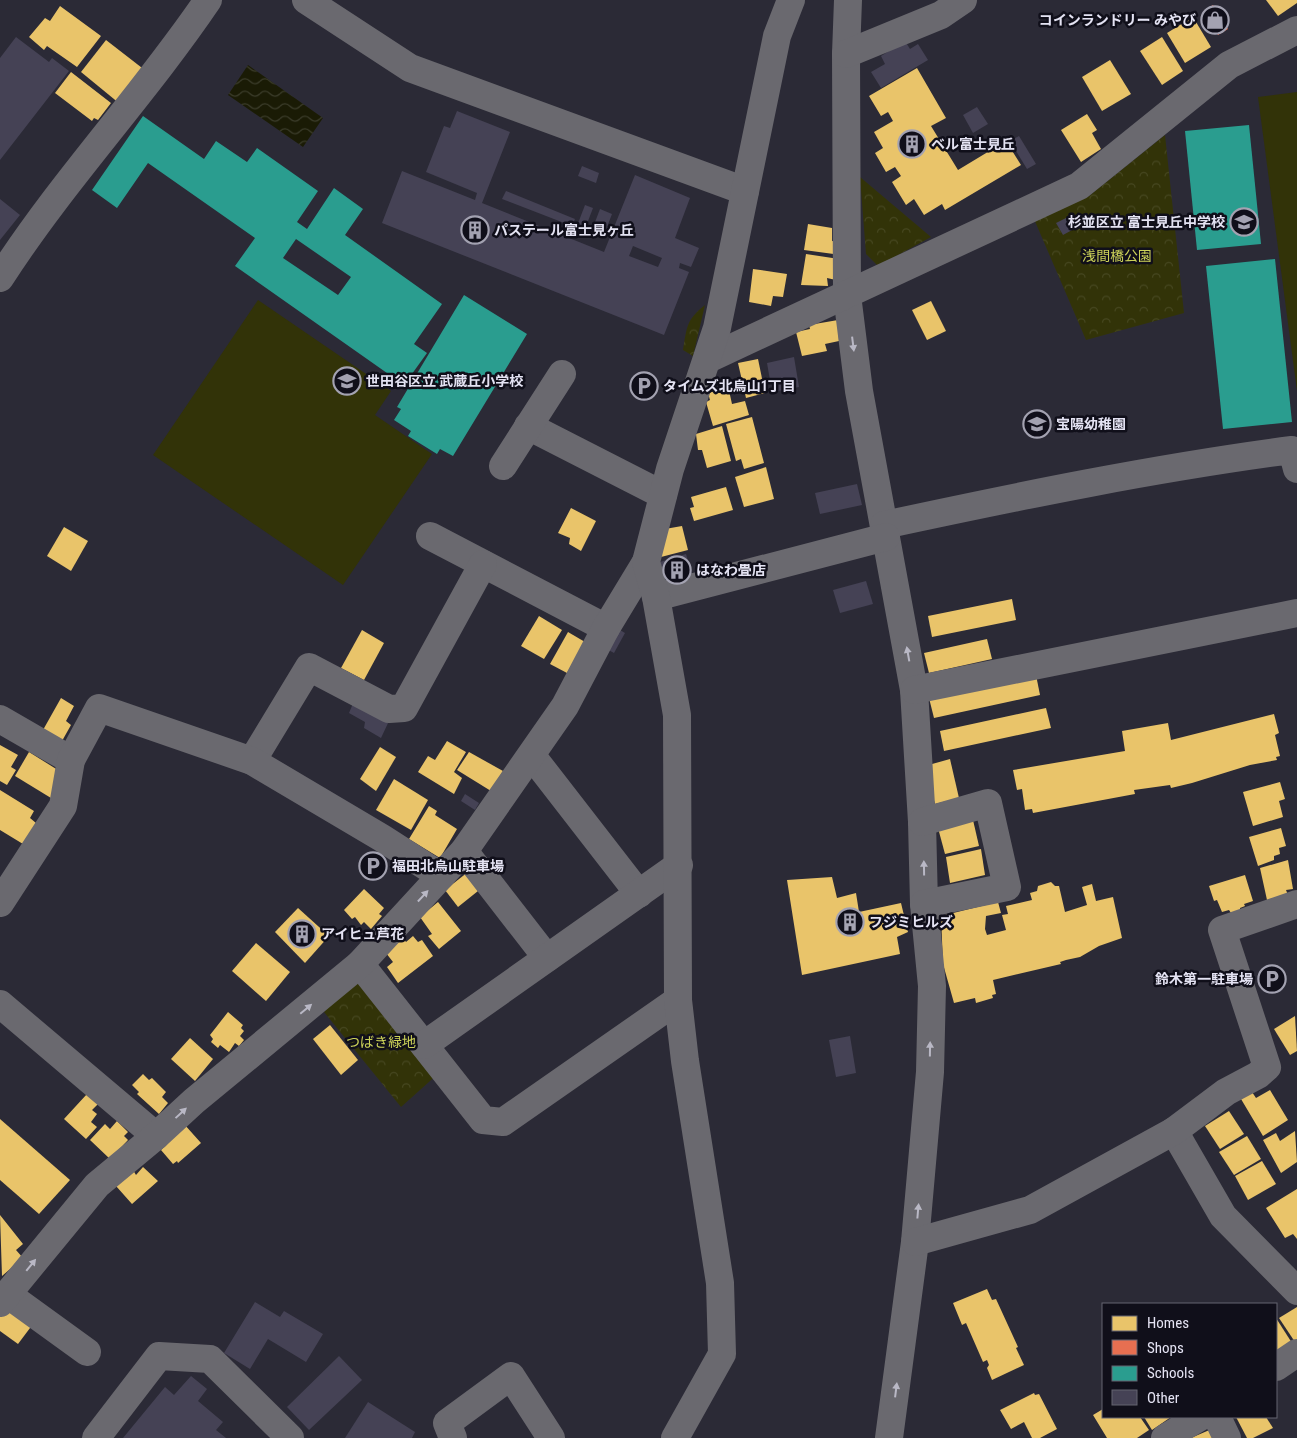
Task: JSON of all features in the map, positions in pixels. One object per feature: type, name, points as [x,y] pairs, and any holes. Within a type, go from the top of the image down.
[{"type":"street","points":[[0,278],[26,237],[173,52],[208,0]]},
{"type":"street","points":[[306,0],[410,68],[744,192]]},
{"type":"street","points":[[87,1352],[4,1299],[97,1185],[156,1136],[194,1101],[360,964],[464,851],[565,706],[606,628],[646,562],[670,469],[717,328],[777,36],[791,0]]},
{"type":"street","points":[[848,0],[846,54],[847,295],[859,391],[914,690],[922,822],[924,904],[932,986],[930,1072],[915,1242],[889,1438]]},
{"type":"street","points":[[846,54],[941,15],[963,0]]},
{"type":"street","points":[[708,359],[1079,186],[1229,65],[1297,30]]},
{"type":"street","points":[[503,466],[562,374]]},
{"type":"street","points":[[528,426],[663,495]]},
{"type":"street","points":[[656,597],[990,502],[1226,459],[1292,450],[1297,469]]},
{"type":"street","points":[[430,536],[606,628]]},
{"type":"street","points":[[646,562],[656,597],[677,715],[678,1000],[685,1061],[720,1283],[722,1354],[675,1438]]},
{"type":"street","points":[[252,761],[309,667],[390,709],[404,708],[483,564]]},
{"type":"street","points":[[914,690],[1297,613]]},
{"type":"street","points":[[0,903],[10,867],[62,806],[71,760],[100,708],[252,761],[382,838],[441,876]]},
{"type":"street","points":[[0,719],[71,760]]},
{"type":"street","points":[[532,756],[639,894]]},
{"type":"street","points":[[922,822],[988,803],[1007,887],[924,904]]},
{"type":"street","points":[[464,851],[547,958]]},
{"type":"street","points":[[424,1045],[679,866]]},
{"type":"street","points":[[915,1242],[1030,1210],[1174,1132],[1226,1092],[1258,1075],[1267,1067],[1222,930],[1297,904]]},
{"type":"street","points":[[360,964],[483,1120],[503,1122],[678,1000]]},
{"type":"street","points":[[0,1004],[156,1136]]},
{"type":"street","points":[[1174,1132],[1223,1216],[1297,1291]]},
{"type":"street","points":[[1277,1366],[1297,1353]]},
{"type":"street","points":[[96,1438],[159,1356],[210,1360],[290,1438]]},
{"type":"street","points":[[453,1438],[447,1423],[511,1376],[551,1438]]},
{"type":"street","points":[[1165,1438],[1198,1418]]},
{"type":"street","points":[[1218,1418],[1227,1438]]},
{"type":"green space","points":[[1297,92],[1297,391],[1258,97]]},
{"type":"green space","name":"浅間橋公園","points":[[1165,135],[1184,313],[1086,340],[1034,219],[1089,196]]},
{"type":"green space","points":[[860,177],[931,237],[878,266],[866,254]]},
{"type":"green space","points":[[258,300],[391,391],[375,415],[432,454],[343,585],[153,455]]},
{"type":"green space","points":[[705,305],[693,356],[683,350],[688,324],[694,315]]},
{"type":"green space","name":"つばき緑地","points":[[356,981],[439,1073],[401,1107],[324,1012]]},
{"type":"water","points":[[248,65],[323,118],[303,147],[228,95]]},
{"type":"building: Homes","points":[[1266,0],[1297,0],[1297,3],[1278,16]]},
{"type":"building: Homes","points":[[60,6],[101,36],[77,67],[47,46],[44,50],[29,37],[45,18],[50,21]]},
{"type":"building: Homes","points":[[1193,17],[1211,47],[1185,63],[1167,33]]},
{"type":"building: Homes","points":[[1162,37],[1183,71],[1162,85],[1140,51]]},
{"type":"building: Homes","points":[[106,40],[146,71],[120,104],[81,72]]},
{"type":"building: Homes","points":[[1110,60],[1131,94],[1102,111],[1082,77]]},
{"type":"building: Homes","name":"ベル富士見丘","points":[[917,68],[946,118],[931,126],[958,170],[1006,141],[1021,165],[945,210],[942,204],[924,215],[914,199],[906,205],[892,182],[901,176],[895,167],[886,172],[875,153],[883,148],[874,132],[893,121],[888,112],[881,116],[869,96]]},
{"type":"building: Homes","points":[[71,72],[111,103],[98,120],[94,118],[92,121],[55,93]]},
{"type":"building: Homes","points":[[1087,114],[1097,130],[1092,133],[1101,149],[1081,162],[1061,130]]},
{"type":"building: Homes","points":[[808,224],[832,228],[832,241],[841,242],[841,255],[804,250]]},
{"type":"building: Homes","points":[[806,254],[839,259],[836,280],[827,278],[828,286],[801,285]]},
{"type":"building: Homes","points":[[753,269],[787,274],[783,297],[773,296],[771,306],[749,302]]},
{"type":"building: Homes","points":[[931,301],[946,331],[927,340],[912,310]]},
{"type":"building: Homes","points":[[838,320],[839,341],[825,344],[827,351],[802,356],[796,332],[810,329],[809,325]]},
{"type":"building: Homes","points":[[758,359],[765,393],[746,398],[738,363]]},
{"type":"building: Homes","points":[[728,386],[732,404],[745,401],[749,415],[713,426],[706,402],[710,400],[708,393]]},
{"type":"building: Homes","points":[[752,417],[764,463],[744,469],[741,459],[736,461],[726,424]]},
{"type":"building: Homes","points":[[722,426],[731,461],[707,468],[702,450],[698,450],[696,434]]},
{"type":"building: Homes","points":[[766,467],[774,499],[744,507],[735,477]]},
{"type":"building: Homes","points":[[726,487],[733,510],[694,521],[690,508],[694,507],[691,497]]},
{"type":"building: Homes","points":[[571,508],[596,521],[581,551],[569,544],[570,538],[558,533]]},
{"type":"building: Homes","points":[[682,526],[688,550],[661,557],[665,529]]},
{"type":"building: Homes","points":[[64,527],[88,541],[71,571],[47,556]]},
{"type":"building: Homes","points":[[1012,599],[1016,620],[932,637],[928,616]]},
{"type":"building: Homes","points":[[539,616],[562,630],[544,659],[521,646]]},
{"type":"building: Homes","points":[[362,630],[384,643],[364,680],[341,668]]},
{"type":"building: Homes","points":[[568,632],[585,642],[567,673],[550,664]]},
{"type":"building: Homes","points":[[987,639],[992,659],[929,673],[924,653]]},
{"type":"building: Homes","points":[[1036,675],[1040,695],[934,718],[929,698]]},
{"type":"building: Homes","points":[[61,698],[74,706],[66,721],[71,725],[62,741],[43,730]]},
{"type":"building: Homes","points":[[1046,708],[1051,728],[944,751],[940,731]]},
{"type":"building: Homes","points":[[1274,714],[1279,733],[1275,735],[1280,756],[1276,757],[1277,760],[1250,765],[1171,788],[1170,785],[1134,790],[1135,794],[1033,813],[1032,809],[1025,810],[1022,789],[1017,790],[1013,770],[1125,751],[1122,731],[1168,723],[1171,740]]},
{"type":"building: Homes","points":[[447,741],[466,752],[454,772],[462,778],[454,794],[418,772],[428,756],[435,760]]},
{"type":"building: Homes","points":[[0,745],[18,755],[11,767],[16,770],[7,785],[0,781]]},
{"type":"building: Homes","points":[[380,747],[396,757],[376,791],[360,779]]},
{"type":"building: Homes","points":[[29,752],[61,772],[51,798],[15,776]]},
{"type":"building: Homes","points":[[469,752],[503,771],[491,791],[457,770]]},
{"type":"building: Homes","points":[[950,759],[959,798],[935,804],[925,766]]},
{"type":"building: Homes","points":[[394,779],[428,800],[411,830],[376,810]]},
{"type":"building: Homes","points":[[1280,782],[1285,799],[1279,801],[1283,817],[1253,826],[1243,792]]},
{"type":"building: Homes","points":[[0,790],[34,811],[30,818],[36,823],[23,844],[0,830]]},
{"type":"building: Homes","points":[[429,806],[437,811],[435,815],[457,829],[440,858],[409,839]]},
{"type":"building: Homes","points":[[973,820],[979,846],[945,854],[938,828]]},
{"type":"building: Homes","points":[[1281,828],[1286,846],[1279,848],[1280,854],[1274,856],[1274,860],[1258,866],[1249,837]]},
{"type":"building: Homes","points":[[981,849],[985,875],[950,883],[946,857]]},
{"type":"building: Homes","points":[[1288,860],[1293,889],[1286,890],[1288,895],[1267,900],[1260,868]]},
{"type":"building: Homes","points":[[468,872],[478,891],[458,907],[445,890]]},
{"type":"building: Homes","points":[[1245,875],[1253,901],[1244,904],[1245,906],[1240,908],[1240,910],[1231,913],[1229,910],[1222,912],[1217,900],[1214,901],[1209,886]]},
{"type":"building: Homes","name":"フジミヒルズ","points":[[832,877],[837,898],[856,893],[859,912],[901,903],[908,932],[897,937],[900,954],[802,975],[787,880]]},
{"type":"building: Homes","points":[[1051,882],[1055,886],[1059,886],[1065,912],[1087,905],[1082,887],[1092,884],[1096,901],[1113,897],[1122,938],[1099,946],[1080,957],[1060,962],[1061,964],[993,980],[996,994],[992,995],[993,998],[976,1003],[975,998],[954,1003],[943,964],[941,916],[998,902],[1001,913],[986,916],[985,929],[987,935],[1006,930],[1002,915],[1008,914],[1006,906],[1032,900],[1030,893],[1037,891],[1038,886]]},
{"type":"building: Homes","points":[[364,889],[384,908],[379,914],[382,916],[371,929],[364,922],[361,925],[355,917],[352,919],[344,910]]},
{"type":"building: Homes","points":[[438,902],[461,931],[439,949],[428,936],[432,934],[420,917]]},
{"type":"building: Homes","name":"アイヒュ芦花","points":[[298,908],[329,936],[305,963],[275,932]]},
{"type":"building: Homes","points":[[413,936],[418,942],[422,940],[433,956],[398,983],[387,967],[393,962],[386,953],[403,938],[406,942]]},
{"type":"building: Homes","points":[[256,943],[290,972],[266,1001],[232,971]]},
{"type":"building: Homes","points":[[228,1012],[243,1025],[241,1028],[244,1031],[240,1036],[244,1040],[239,1046],[235,1043],[229,1052],[220,1045],[218,1048],[211,1042],[213,1039],[210,1035]]},
{"type":"building: Homes","points":[[1295,1016],[1297,1051],[1290,1055],[1274,1029]]},
{"type":"building: Homes","points":[[330,1025],[358,1060],[341,1075],[313,1039]]},
{"type":"building: Homes","points":[[190,1038],[213,1059],[195,1081],[171,1059]]},
{"type":"building: Homes","points":[[143,1074],[149,1080],[152,1078],[166,1092],[162,1097],[168,1103],[159,1114],[137,1094],[139,1092],[132,1085]]},
{"type":"building: Homes","points":[[1270,1090],[1288,1120],[1263,1136],[1241,1099],[1252,1092],[1256,1098]]},
{"type":"building: Homes","points":[[87,1094],[98,1104],[92,1110],[97,1114],[91,1122],[97,1127],[86,1139],[64,1119]]},
{"type":"building: Homes","points":[[1229,1111],[1244,1134],[1220,1149],[1205,1126]]},
{"type":"building: Homes","points":[[0,1119],[70,1180],[39,1214],[0,1180]]},
{"type":"building: Homes","points":[[117,1121],[128,1132],[124,1136],[128,1140],[110,1159],[90,1140],[105,1124],[110,1129]]},
{"type":"building: Homes","points":[[184,1124],[201,1143],[178,1163],[177,1161],[173,1164],[161,1150],[165,1146],[163,1144]]},
{"type":"building: Homes","points":[[1295,1131],[1297,1162],[1281,1173],[1263,1140],[1276,1133],[1280,1141]]},
{"type":"building: Homes","points":[[1247,1136],[1261,1159],[1234,1175],[1219,1152]]},
{"type":"building: Homes","points":[[1262,1161],[1276,1184],[1248,1200],[1235,1176]]},
{"type":"building: Homes","points":[[143,1167],[158,1181],[132,1204],[116,1186],[133,1170],[136,1175]]},
{"type":"building: Homes","points":[[1297,1189],[1297,1239],[1293,1234],[1285,1238],[1266,1208]]},
{"type":"building: Homes","points":[[0,1215],[23,1244],[16,1250],[23,1258],[2,1276]]},
{"type":"building: Homes","points":[[987,1289],[992,1300],[996,1299],[1018,1347],[1016,1348],[1024,1365],[992,1380],[987,1368],[989,1365],[987,1360],[983,1362],[966,1323],[962,1325],[953,1303]]},
{"type":"building: Homes","points":[[11,1301],[36,1320],[18,1344],[0,1331],[0,1315]]},
{"type":"building: Homes","points":[[1297,1307],[1297,1340],[1295,1342],[1279,1318]]},
{"type":"building: Homes","points":[[1277,1320],[1292,1343],[1277,1353]]},
{"type":"building: Homes","points":[[1034,1393],[1035,1395],[1039,1394],[1057,1429],[1040,1438],[1032,1438],[1024,1422],[1011,1429],[1000,1410]]},
{"type":"building: Homes","points":[[1102,1410],[1102,1418],[1141,1418],[1149,1430],[1137,1438],[1107,1438],[1093,1415]]},
{"type":"building: Homes","points":[[1145,1418],[1170,1418],[1152,1430]]},
{"type":"building: Homes","points":[[1237,1418],[1267,1418],[1273,1428],[1253,1438],[1247,1438]]},
{"type":"building: Homes","points":[[1214,1428],[1219,1438],[1191,1438]]},
{"type":"building: Shops","name":"コインランドリー みやび","points":[[1213,5],[1228,29],[1218,35],[1203,12]]},
{"type":"building: Schools","points":[[143,116],[204,159],[216,141],[247,162],[257,148],[318,191],[297,222],[307,229],[334,188],[363,209],[345,235],[442,304],[414,344],[427,353],[404,385],[235,266],[255,238],[148,163],[117,208],[92,190]],"holes":[[[296,239],[351,277],[338,295],[283,258]]]},
{"type":"building: Schools","points":[[1249,125],[1261,244],[1197,250],[1185,131]]},
{"type":"building: Schools","points":[[1275,259],[1292,422],[1223,429],[1206,266]]},
{"type":"building: Schools","points":[[464,295],[527,334],[453,456],[440,449],[437,454],[408,436],[411,431],[394,420],[401,409],[397,407]]},
{"type":"building: Other","points":[[16,37],[49,62],[52,58],[69,71],[0,160],[0,58]]},
{"type":"building: Other","points":[[905,41],[910,49],[918,44],[928,60],[881,88],[871,72],[885,64],[881,56]]},
{"type":"building: Other","points":[[977,107],[988,124],[973,133],[963,115]]},
{"type":"building: Other","name":"パステール富士見ヶ丘","points":[[457,111],[510,132],[482,203],[604,252],[635,175],[690,198],[675,238],[699,248],[691,267],[680,263],[679,268],[689,272],[664,335],[382,223],[402,171],[475,200],[477,193],[426,172],[444,126],[450,128]],"holes":[[[633,246],[662,258],[658,267],[629,256]]]},
{"type":"building: Other","points":[[1019,136],[1036,164],[1027,169],[1010,141]]},
{"type":"building: Other","points":[[582,166],[599,173],[596,183],[578,176]]},
{"type":"building: Other","points":[[506,191],[575,219],[572,226],[502,199]]},
{"type":"building: Other","points":[[0,199],[20,215],[0,240]]},
{"type":"building: Other","points":[[585,205],[593,208],[585,229],[577,226]]},
{"type":"building: Other","points":[[600,209],[612,214],[607,227],[612,229],[609,237],[592,230]]},
{"type":"building: Other","points":[[1068,217],[1074,229],[1063,235],[1056,223]]},
{"type":"building: Other","points":[[794,357],[799,387],[772,392],[767,363]]},
{"type":"building: Other","points":[[857,484],[862,505],[820,514],[815,493]]},
{"type":"building: Other","name":"はなわ畳店","points":[[686,554],[693,578],[674,584],[665,579],[660,562]]},
{"type":"building: Other","points":[[866,581],[873,604],[840,613],[833,590]]},
{"type":"building: Other","points":[[615,627],[625,633],[614,653],[603,647]]},
{"type":"building: Other","points":[[354,701],[389,721],[381,738],[364,728],[365,722],[349,713]]},
{"type":"building: Other","points":[[465,794],[479,803],[475,810],[461,801]]},
{"type":"building: Other","points":[[850,1036],[856,1073],[836,1077],[829,1040]]},
{"type":"building: Other","points":[[255,1302],[280,1317],[284,1311],[323,1334],[306,1362],[268,1339],[250,1369],[224,1353]]},
{"type":"building: Other","points":[[339,1356],[362,1380],[309,1430],[287,1407]]},
{"type":"building: Other","points":[[191,1376],[207,1389],[198,1401],[223,1422],[216,1430],[226,1438],[123,1438],[165,1387],[174,1395]]},
{"type":"building: Other","points":[[368,1402],[415,1432],[412,1438],[345,1438]]},
{"type":"place","name":"コインランドリー みやび","points":[[1215,20]]},
{"type":"place","name":"ベル富士見丘","points":[[912,144]]},
{"type":"place","name":"杉並区立 富士見丘中学校","points":[[1244,222]]},
{"type":"place","name":"パステール富士見ヶ丘","points":[[475,230]]},
{"type":"place","name":"世田谷区立 武蔵丘小学校","points":[[347,381]]},
{"type":"place","name":"タイムズ北烏山1丁目","points":[[644,386]]},
{"type":"place","name":"宝陽幼稚園","points":[[1037,424]]},
{"type":"place","name":"はなわ畳店","points":[[677,570]]},
{"type":"place","name":"福田北烏山駐車場","points":[[373,866]]},
{"type":"place","name":"フジミヒルズ","points":[[850,922]]},
{"type":"place","name":"アイヒュ芦花","points":[[302,934]]},
{"type":"place","name":"鈴木第一駐車場","points":[[1272,979]]}]
